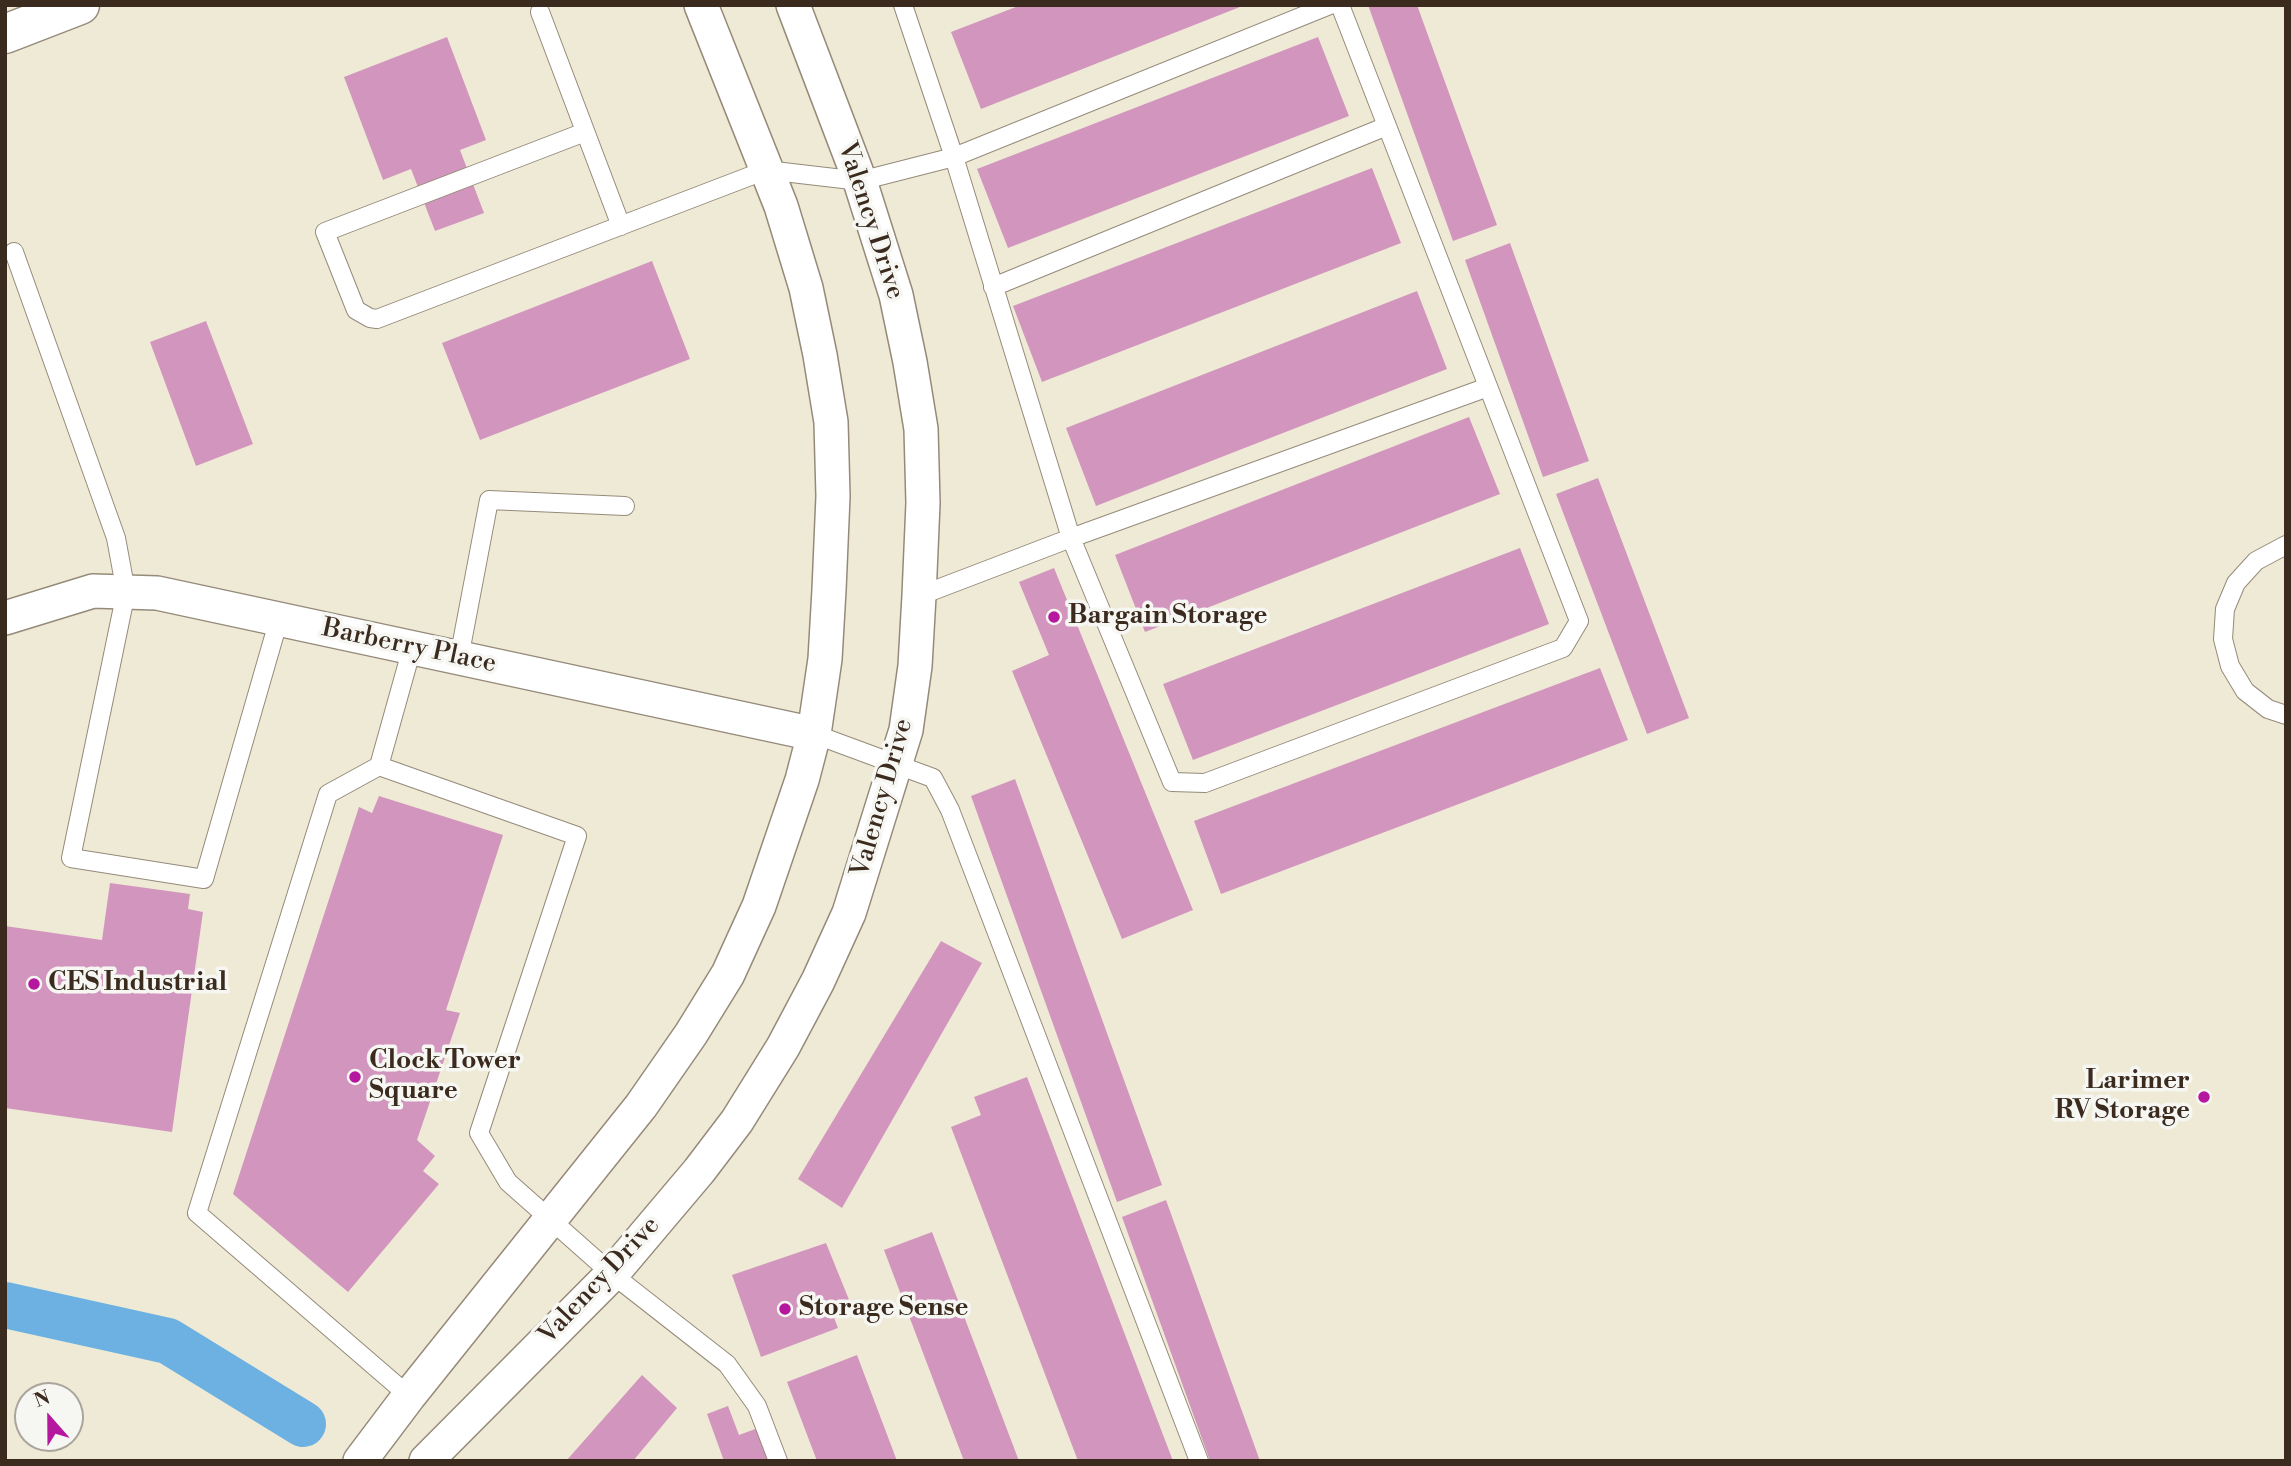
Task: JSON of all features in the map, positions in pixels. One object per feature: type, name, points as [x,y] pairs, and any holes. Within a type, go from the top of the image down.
[{"type":"main road","points":[[5,34],[80,5]]},
{"type":"street","points":[[360,1461],[641,1106],[691,1034],[728,974],[759,906],[802,780],[814,734],[825,659],[828,604],[833,496],[831,422],[806,288],[780,206],[701,5]]},
{"type":"street","name":"Valency Drive","points":[[426,1461],[612,1274],[699,1171],[737,1121],[783,1047],[818,981],[849,913],[906,730],[915,666],[919,596],[923,503],[921,429],[896,295],[860,181],[793,5]]},
{"type":"street","name":"Barberry Place","points":[[5,618],[93,591],[157,593],[814,734]]},
{"type":"lane","points":[[903,5],[954,157],[1070,538],[1172,782],[1205,783],[1563,648],[1579,621],[1340,5]]},
{"type":"lane","points":[[585,132],[325,232],[356,310],[377,319],[766,170],[860,181],[954,157],[1330,5]]},
{"type":"lane","points":[[540,12],[621,226]]},
{"type":"lane","points":[[993,287],[1387,125]]},
{"type":"lane","points":[[14,252],[116,538],[126,592],[71,858],[204,880],[279,619]]},
{"type":"lane","points":[[919,596],[1070,538],[1488,387]]},
{"type":"lane","points":[[459,657],[489,500],[625,506]]},
{"type":"lane","points":[[2286,545],[2256,561],[2236,583],[2225,609],[2223,639],[2230,666],[2245,691],[2268,709],[2286,716]]},
{"type":"lane","points":[[409,1396],[197,1213],[328,793],[379,766],[412,648]]},
{"type":"lane","points":[[814,734],[933,778],[950,810],[1199,1461]]},
{"type":"lane","points":[[379,766],[577,836],[479,1133],[508,1182],[612,1274],[727,1364],[757,1406],[778,1461]]},
{"type":"building","points":[[1021,5],[1245,5],[981,109],[951,32]]},
{"type":"building","points":[[1368,5],[1417,5],[1497,225],[1453,241]]},
{"type":"building","points":[[447,37],[486,140],[460,150],[484,213],[435,231],[411,169],[383,180],[344,77]]},
{"type":"building","points":[[1318,37],[1349,116],[1008,248],[977,169]]},
{"type":"building","points":[[1372,168],[1401,243],[1042,382],[1013,306]]},
{"type":"building","points":[[1510,243],[1589,461],[1543,477],[1465,260]]},
{"type":"building","points":[[652,261],[690,359],[480,440],[442,343]]},
{"type":"building","points":[[1417,291],[1447,369],[1096,506],[1066,428]]},
{"type":"building","points":[[206,321],[253,444],[196,466],[150,342]]},
{"type":"building","points":[[1469,417],[1500,494],[1145,632],[1115,555]]},
{"type":"building","points":[[1598,478],[1689,718],[1647,734],[1556,494]]},
{"type":"building","points":[[1520,548],[1549,624],[1193,760],[1163,684]]},
{"type":"building","points":[[1054,568],[1193,910],[1122,939],[1012,671],[1049,655],[1019,582]]},
{"type":"building","points":[[1600,668],[1628,740],[1221,894],[1194,821]]},
{"type":"building","points":[[1015,779],[1162,1185],[1117,1202],[971,796]]},
{"type":"building","name":"Clock Tower Square","points":[[379,796],[503,835],[446,1010],[460,1013],[417,1140],[435,1156],[423,1171],[439,1184],[348,1292],[233,1194],[359,807],[372,813]]},
{"type":"building","points":[[110,883],[190,894],[188,909],[203,912],[172,1132],[5,1108],[5,926],[102,940]]},
{"type":"building","points":[[941,941],[982,963],[842,1208],[798,1179]]},
{"type":"building","points":[[1027,1077],[1173,1461],[1078,1461],[951,1127],[981,1115],[974,1097]]},
{"type":"building","points":[[1166,1200],[1260,1461],[1210,1461],[1122,1217]]},
{"type":"building","points":[[932,1232],[1019,1461],[964,1461],[884,1250]]},
{"type":"building","points":[[826,1243],[852,1307],[833,1315],[838,1328],[761,1357],[732,1275]]},
{"type":"building","points":[[857,1355],[897,1461],[817,1461],[787,1382]]},
{"type":"building","points":[[642,1375],[677,1408],[633,1461],[566,1461]]},
{"type":"building","points":[[728,1406],[739,1435],[758,1428],[770,1461],[724,1461],[707,1414]]},
{"type":"waterway","points":[[5,1305],[168,1341],[303,1424]]},
{"type":"place","name":"Bargain Storage","points":[[1054,617]]},
{"type":"place","name":"CES Industrial","points":[[34,984]]},
{"type":"place","name":"Clock Tower Square","points":[[355,1077]]},
{"type":"place","name":"Larimer RV Storage","points":[[2204,1097]]},
{"type":"place","name":"Storage Sense","points":[[785,1309]]}]
